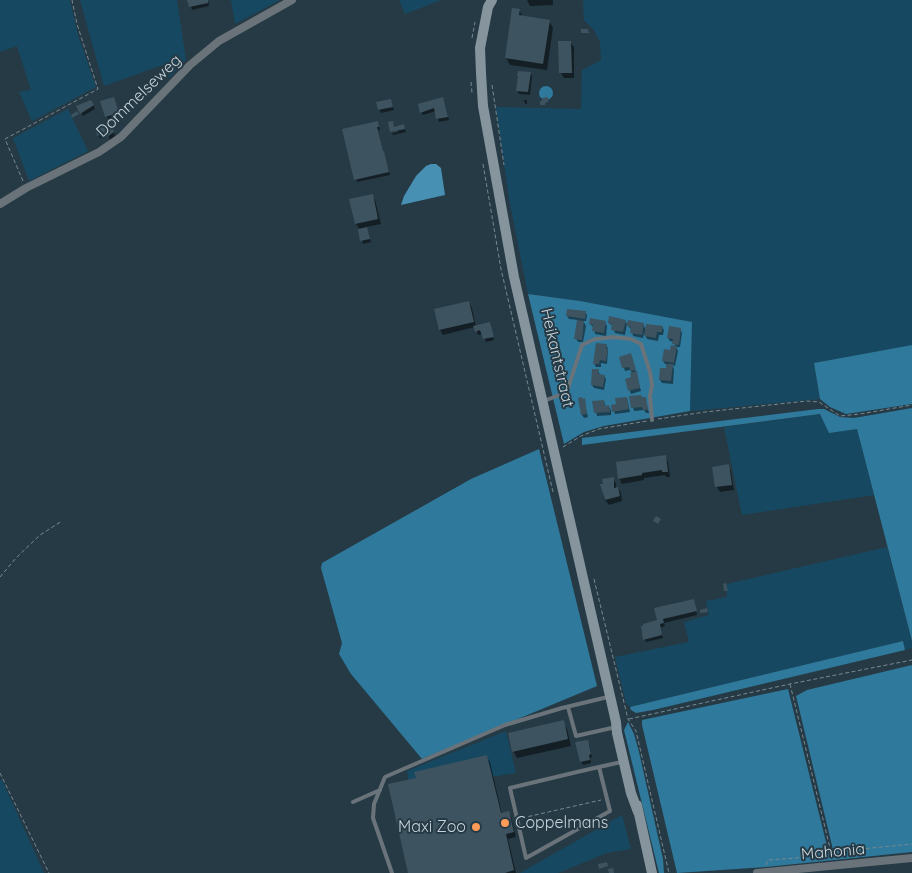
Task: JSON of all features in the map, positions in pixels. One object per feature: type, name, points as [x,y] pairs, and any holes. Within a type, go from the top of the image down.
[{"type":"street","name":"Dommelseweg","points":[[0,204],[26,188],[100,152],[121,137],[190,65],[218,41],[292,0]]},
{"type":"street","name":"Heikantstraat","points":[[492,0],[488,7],[480,48],[484,106],[514,277],[616,724],[622,733],[626,761],[636,791],[638,812],[652,873]]},
{"type":"street","name":"Mahonia","points":[[757,873],[912,858]]},
{"type":"lane","points":[[542,401],[562,394],[568,388],[582,344],[587,341],[604,338],[631,339],[641,344],[650,372],[652,420]]},
{"type":"lane","points":[[392,873],[373,818],[374,804],[384,778],[505,725],[611,697]]},
{"type":"lane","points":[[568,707],[576,736],[616,724]]},
{"type":"lane","points":[[599,767],[610,811],[526,858],[510,788],[599,767],[626,761]]},
{"type":"lane","points":[[352,802],[380,790]]},
{"type":"path","points":[[26,188],[5,139],[98,89],[77,24],[72,0]]},
{"type":"path","points":[[492,85],[504,167]]},
{"type":"path","points":[[562,447],[581,436],[599,429],[704,412],[808,400],[819,402],[840,416],[912,406]]},
{"type":"path","points":[[0,577],[16,558],[40,535],[62,521]]},
{"type":"path","points":[[594,579],[628,719],[636,731],[669,873]]},
{"type":"path","points":[[628,719],[912,660]]},
{"type":"path","points":[[790,684],[832,852]]},
{"type":"path","points":[[0,773],[49,873]]},
{"type":"path","points":[[517,819],[607,799]]},
{"type":"path","points":[[768,860],[912,844]]},
{"type":"shaded area","points":[[0,0],[70,0],[78,35],[96,87],[32,121],[19,92],[31,90],[17,46],[0,52]]},
{"type":"shaded area","points":[[80,0],[177,0],[186,60],[169,78],[168,63],[104,86]]},
{"type":"shaded area","points":[[231,0],[280,0],[235,24]]},
{"type":"shaded area","points":[[399,0],[441,0],[405,14]]},
{"type":"shaded area","points":[[583,0],[912,0],[912,345],[814,363],[820,399],[690,411],[692,322],[580,301],[528,294],[509,199],[496,107],[581,109],[582,70],[601,60],[600,42],[594,30],[584,20]]},
{"type":"shaded area","points":[[546,86],[551,88],[553,93],[551,98],[546,100],[541,98],[539,93],[541,88]]},
{"type":"shaded area","points":[[68,109],[88,151],[29,181],[13,138]]},
{"type":"shaded area","points":[[436,164],[441,168],[445,195],[401,205],[416,176],[426,166]]},
{"type":"shaded area","points":[[528,294],[580,301],[692,322],[690,411],[604,426],[584,432],[564,444]]},
{"type":"shaded area","points":[[912,345],[912,404],[846,414],[830,407],[820,399],[814,363]]},
{"type":"shaded area","points":[[912,408],[912,641],[857,429],[829,433],[820,414],[582,445],[582,438],[818,409],[824,409],[840,417],[854,418]]},
{"type":"shaded area","points":[[821,414],[857,429],[874,495],[742,515],[724,427]]},
{"type":"shaded area","points":[[539,449],[597,686],[422,759],[351,674],[339,654],[342,643],[321,568],[322,563],[471,479]]},
{"type":"shaded area","points":[[887,547],[912,641],[912,648],[905,650],[903,641],[630,707],[626,703],[615,657],[689,642],[684,622],[709,615],[706,601],[727,597],[727,584]]},
{"type":"shaded area","points":[[903,641],[905,650],[653,710],[636,713],[630,707]]},
{"type":"shaded area","points":[[912,665],[912,852],[766,867],[677,873],[642,720],[788,689],[829,854],[834,854],[796,696],[807,690]]},
{"type":"shaded area","points":[[628,722],[634,734],[639,752],[663,859],[664,873],[659,873],[624,730]]},
{"type":"shaded area","points":[[506,731],[516,773],[490,777],[414,817],[407,771]]},
{"type":"shaded area","points":[[2,780],[44,873],[0,873],[0,781]]},
{"type":"shaded area","points":[[622,815],[631,849],[607,853],[558,873],[520,873]]},
{"type":"building","points":[[187,0],[208,0],[208,3],[189,7]]},
{"type":"building","points":[[512,8],[520,9],[519,15],[550,20],[543,64],[505,58]]},
{"type":"building","points":[[581,29],[588,29],[589,33],[581,33]]},
{"type":"building","points":[[558,41],[571,41],[572,73],[559,73]]},
{"type":"building","points":[[518,71],[531,72],[528,92],[516,91]]},
{"type":"building","points":[[114,97],[119,113],[105,117],[100,101]]},
{"type":"building","points":[[443,97],[448,117],[436,119],[434,108],[420,113],[418,104]]},
{"type":"building","points":[[548,97],[548,102],[545,105],[540,105],[542,98]]},
{"type":"building","points":[[391,99],[393,107],[378,110],[376,102]]},
{"type":"building","points":[[91,100],[94,105],[80,114],[76,106]]},
{"type":"building","points":[[77,111],[79,114],[72,118],[71,115]]},
{"type":"building","points":[[378,121],[379,127],[377,127],[389,172],[354,180],[342,129]]},
{"type":"building","points":[[393,121],[394,127],[404,124],[405,129],[390,132],[388,122]]},
{"type":"building","points":[[112,125],[114,132],[107,137],[106,131],[97,136],[95,129]]},
{"type":"building","points":[[373,194],[378,219],[355,224],[349,199]]},
{"type":"building","points":[[367,227],[370,239],[360,241],[358,229]]},
{"type":"building","points":[[469,301],[474,322],[439,330],[434,309]]},
{"type":"building","points":[[567,309],[586,311],[585,319],[566,316]]},
{"type":"building","points":[[609,316],[626,320],[623,332],[611,330],[612,324],[608,323]]},
{"type":"building","points":[[590,318],[606,321],[604,333],[592,331],[593,325],[589,324]]},
{"type":"building","points":[[577,320],[584,321],[582,340],[574,339]]},
{"type":"building","points":[[628,320],[644,323],[642,335],[630,333],[631,327],[626,326]]},
{"type":"building","points":[[490,322],[494,337],[483,339],[480,330],[475,332],[473,326]]},
{"type":"building","points":[[646,324],[663,326],[662,332],[657,332],[656,338],[644,336]]},
{"type":"building","points":[[669,326],[681,328],[679,345],[672,344],[673,339],[667,338]]},
{"type":"building","points":[[596,343],[607,344],[606,349],[608,349],[606,361],[600,360],[599,364],[593,364]]},
{"type":"building","points":[[671,345],[677,346],[674,363],[662,361],[664,349],[670,350]]},
{"type":"building","points":[[631,353],[636,370],[630,371],[629,367],[622,368],[619,357]]},
{"type":"building","points":[[666,364],[673,364],[671,381],[659,380],[660,368],[666,368]]},
{"type":"building","points":[[592,369],[599,369],[598,374],[605,375],[603,387],[591,385]]},
{"type":"building","points":[[637,371],[640,388],[628,391],[625,379],[631,377],[630,373]]},
{"type":"building","points":[[641,395],[646,397],[648,410],[643,410],[642,407],[631,408],[629,396]]},
{"type":"building","points":[[582,397],[583,399],[585,398],[587,414],[581,415],[578,398]]},
{"type":"building","points":[[627,397],[629,409],[612,412],[611,405],[616,404],[615,398]]},
{"type":"building","points":[[604,400],[605,406],[609,405],[610,412],[594,413],[592,401]]},
{"type":"building","points":[[666,455],[668,472],[662,472],[662,470],[618,479],[616,462]]},
{"type":"building","points":[[729,464],[732,485],[715,487],[712,467]]},
{"type":"building","points":[[614,477],[614,488],[618,487],[620,496],[605,500],[600,484],[603,484],[602,479]]},
{"type":"building","points":[[656,516],[661,519],[658,524],[653,521]]},
{"type":"building","points":[[726,583],[728,591],[724,591],[723,584]]},
{"type":"building","points":[[694,599],[697,611],[663,619],[664,623],[660,624],[662,635],[643,640],[641,626],[657,620],[654,608]]},
{"type":"building","points":[[707,608],[708,612],[700,613],[700,610]]},
{"type":"building","points":[[564,720],[568,739],[512,752],[508,733]]},
{"type":"building","points":[[588,740],[591,754],[589,755],[590,760],[580,762],[575,742]]},
{"type":"building","points":[[487,755],[501,813],[509,811],[514,832],[506,834],[514,870],[505,873],[408,873],[388,784],[416,778],[414,772]]},
{"type":"building","points":[[607,862],[608,866],[599,869],[598,864]]},
{"type":"building","points":[[613,868],[614,873],[609,873],[608,869]]},
{"type":"place","name":"Coppelmans","points":[[505,823]]},
{"type":"place","name":"Maxi Zoo","points":[[476,827]]}]
